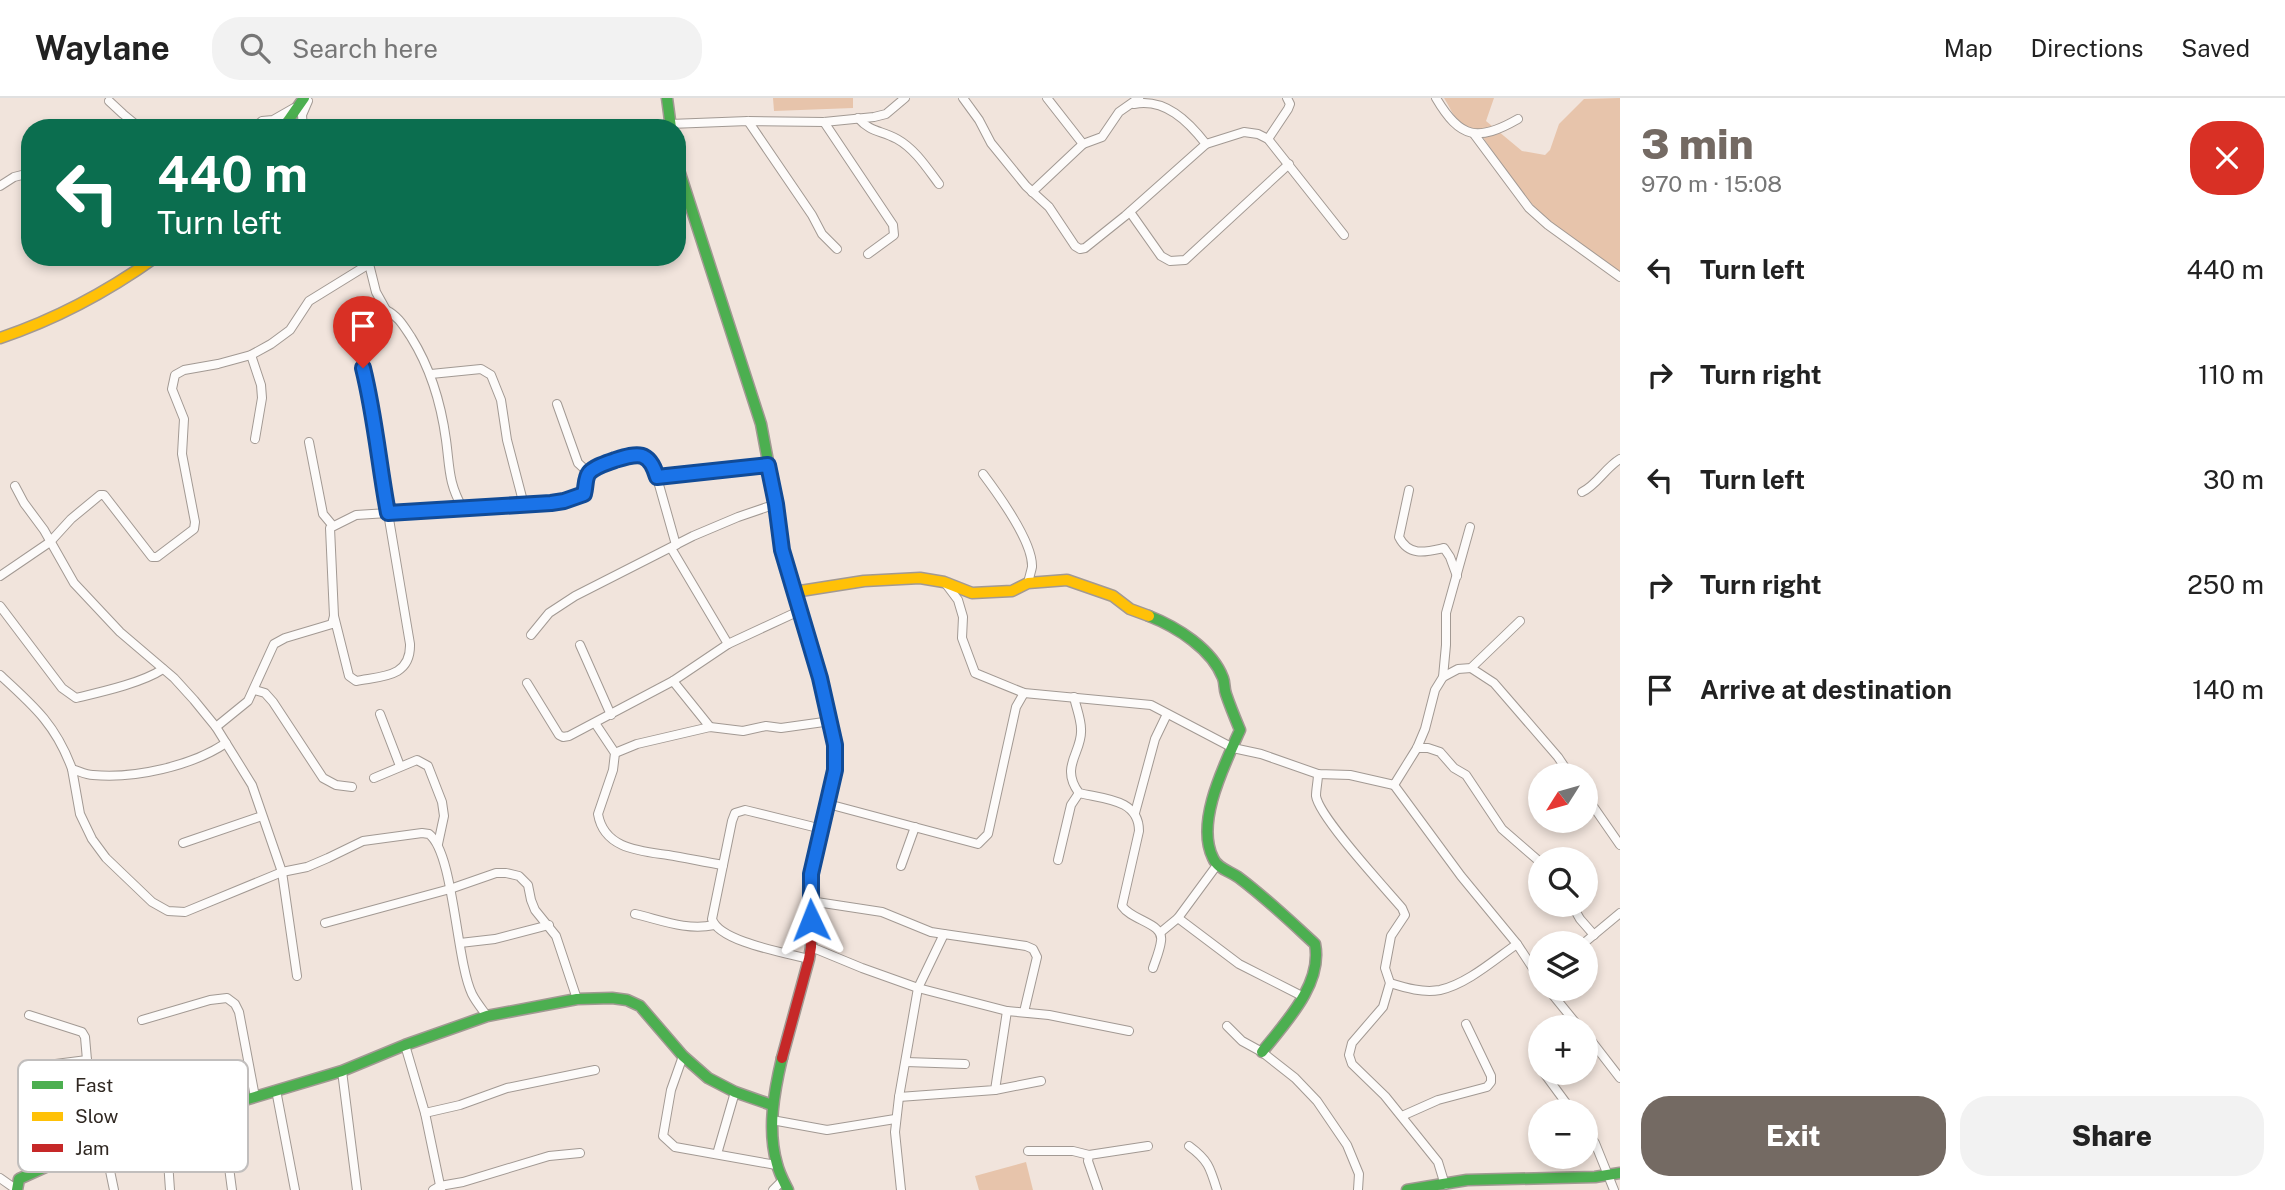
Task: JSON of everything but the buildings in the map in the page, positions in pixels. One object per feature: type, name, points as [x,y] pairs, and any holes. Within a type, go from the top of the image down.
[{"type":"main road","points":[[667,98],[669,119]]},
{"type":"main road","points":[[290,119],[304,100]]},
{"type":"main road","points":[[686,192],[761,424],[782,550],[831,720],[836,758],[811,874],[809,959],[784,1049],[772,1105],[776,1165],[785,1186]]},
{"type":"main road","points":[[0,338],[75,307],[123,281],[144,266]]},
{"type":"main road","points":[[794,592],[864,581],[920,578],[944,582],[972,593],[1012,591],[1028,583],[1066,580],[1113,596],[1130,610],[1165,622],[1198,645],[1223,679],[1225,692],[1240,730],[1217,779],[1209,814],[1207,839],[1212,857],[1217,865],[1243,881],[1315,944],[1319,952],[1318,961],[1302,996],[1262,1052]]},
{"type":"main road","points":[[248,1099],[342,1070],[487,1016],[577,999],[612,998],[627,1000],[640,1006],[683,1056],[708,1078],[735,1092],[772,1105]]},
{"type":"main road","points":[[17,1190],[19,1180],[34,1172]]},
{"type":"main road","points":[[1407,1190],[1529,1177],[1595,1177],[1614,1174]]},
{"type":"street","points":[[686,125],[748,121],[824,122],[858,118],[886,114],[905,98]]},
{"type":"street","points":[[964,98],[990,143],[1048,207],[1075,246],[1080,249],[1093,242],[1130,212],[1206,144],[1244,132],[1268,139],[1345,234]]},
{"type":"street","points":[[1047,98],[1083,144]]},
{"type":"street","points":[[1268,139],[1288,109],[1290,104],[1287,98]]},
{"type":"street","points":[[1436,98],[1456,126],[1474,134],[1529,208],[1620,277]]},
{"type":"street","points":[[275,119],[304,100]]},
{"type":"street","points":[[302,119],[304,100]]},
{"type":"street","points":[[109,101],[128,119]]},
{"type":"street","points":[[1032,192],[1083,144],[1102,136],[1119,112],[1135,101],[1164,106],[1181,117],[1206,144]]},
{"type":"street","points":[[858,118],[867,129],[895,138],[909,146],[939,184]]},
{"type":"street","points":[[1474,134],[1497,131],[1518,119]]},
{"type":"street","points":[[748,121],[822,234],[837,249]]},
{"type":"street","points":[[824,122],[894,225],[894,235],[869,254]]},
{"type":"street","points":[[1130,212],[1161,256],[1170,261],[1185,260],[1289,164]]},
{"type":"street","points":[[0,186],[21,175]]},
{"type":"street","points":[[0,576],[50,542],[71,519],[102,495],[152,557],[157,557],[194,529],[182,454],[184,419],[172,389],[173,378],[178,372],[251,355],[271,344],[290,330],[302,309],[319,293],[363,266]]},
{"type":"street","points":[[372,266],[376,292],[386,310],[397,315],[424,357],[431,374],[443,422],[449,480],[463,509]]},
{"type":"street","points":[[386,310],[382,332],[361,358],[372,402],[380,471],[388,513],[410,645],[410,653],[406,664],[396,673],[356,681],[349,676],[334,615],[329,531],[333,526],[356,515],[388,513],[463,509],[524,505],[564,501],[580,496],[586,490],[589,473],[634,454],[644,456],[650,461],[657,477],[674,547],[728,644]]},
{"type":"street","points":[[251,355],[261,385],[262,398],[255,439]]},
{"type":"street","points":[[431,374],[481,369],[491,376],[501,400],[507,440],[524,505]]},
{"type":"street","points":[[557,404],[576,458],[581,467],[589,473]]},
{"type":"street","points":[[309,442],[323,514],[333,526]]},
{"type":"street","points":[[1582,492],[1591,488],[1610,465],[1620,458]]},
{"type":"street","points":[[657,477],[768,465]]},
{"type":"street","points":[[984,474],[1007,506],[1025,544],[1032,565],[1028,583]]},
{"type":"street","points":[[15,486],[81,591],[128,639],[174,678],[216,727],[257,795],[282,872],[297,976]]},
{"type":"street","points":[[1409,490],[1399,537],[1402,544],[1407,549],[1420,553],[1444,548],[1457,576]]},
{"type":"street","points":[[531,635],[549,614],[575,596],[738,517],[776,504]]},
{"type":"street","points":[[1394,785],[1417,748],[1436,690],[1443,677],[1446,613],[1470,527]]},
{"type":"street","points":[[944,582],[958,600],[963,617],[961,638],[975,673],[1024,693],[1151,705],[1233,748],[1261,754],[1318,775],[1350,775],[1394,785],[1528,961]]},
{"type":"street","points":[[0,606],[62,688],[76,698],[152,676],[163,669]]},
{"type":"street","points":[[527,683],[559,735],[563,737],[611,715],[673,681],[728,644],[799,611]]},
{"type":"street","points":[[216,727],[243,707],[254,690],[274,643],[332,624],[334,615]]},
{"type":"street","points":[[1471,668],[1520,621]]},
{"type":"street","points":[[580,645],[611,715]]},
{"type":"street","points":[[1443,677],[1458,669],[1471,668],[1494,683],[1562,763]]},
{"type":"street","points":[[0,675],[48,720],[65,750],[72,769],[80,814],[92,839],[106,858],[152,902],[168,911],[185,912],[282,872],[307,867],[363,841],[422,833],[429,834],[438,844]]},
{"type":"street","points":[[673,681],[710,727]]},
{"type":"street","points":[[254,690],[265,693],[323,778],[336,785],[352,787]]},
{"type":"street","points":[[828,804],[978,844],[986,838],[1016,707],[1024,693]]},
{"type":"street","points":[[1074,697],[1082,728],[1070,771],[1075,788],[1079,793],[1127,805],[1139,821],[1122,906],[1127,914],[1157,927],[1161,932],[1153,968]]},
{"type":"street","points":[[1135,813],[1155,738],[1167,713]]},
{"type":"street","points":[[380,714],[400,766]]},
{"type":"street","points":[[615,753],[637,744],[710,727],[743,731],[766,726],[781,728],[831,720]]},
{"type":"street","points":[[595,723],[615,753],[613,769],[598,814],[602,826],[612,838],[638,852],[723,865]]},
{"type":"street","points":[[72,769],[93,775],[133,774],[206,755],[226,743]]},
{"type":"street","points":[[1417,748],[1440,752],[1454,768],[1466,775],[1502,829],[1528,852]]},
{"type":"street","points":[[374,778],[417,760],[428,766],[442,802],[444,816],[438,844],[460,943],[472,993],[487,1016]]},
{"type":"street","points":[[1318,775],[1316,798],[1331,822],[1405,915],[1391,936],[1385,968],[1390,982],[1383,1007],[1352,1043],[1349,1055],[1352,1064],[1402,1116],[1438,1162],[1445,1185]]},
{"type":"street","points":[[1058,860],[1071,805],[1079,793]]},
{"type":"street","points":[[809,959],[733,937],[719,931],[712,919],[735,813],[746,810],[822,829]]},
{"type":"street","points":[[1598,813],[1620,845]]},
{"type":"street","points":[[183,843],[262,816]]},
{"type":"street","points":[[901,866],[915,827]]},
{"type":"street","points":[[1161,932],[1178,918],[1217,865]]},
{"type":"street","points":[[325,923],[450,889],[496,873],[519,876],[528,884],[535,909],[549,925],[559,943],[577,999]]},
{"type":"street","points":[[810,901],[882,912],[931,932],[1033,949],[1037,957],[1024,1012]]},
{"type":"street","points":[[1598,932],[1620,913]]},
{"type":"street","points":[[635,914],[687,927],[714,925]]},
{"type":"street","points":[[1579,917],[1590,931]]},
{"type":"street","points":[[1178,918],[1239,964],[1302,996]]},
{"type":"street","points":[[460,943],[503,938],[549,925]]},
{"type":"street","points":[[901,1190],[895,1119],[918,988],[944,934]]},
{"type":"street","points":[[1390,982],[1408,989],[1440,990],[1474,974],[1517,944]]},
{"type":"street","points":[[811,947],[918,988],[1007,1011],[1049,1015],[1129,1031]]},
{"type":"street","points":[[142,1020],[210,1000],[227,998],[236,1004],[255,1097]]},
{"type":"street","points":[[1558,1001],[1569,1015]]},
{"type":"street","points":[[995,1090],[1007,1011]]},
{"type":"street","points":[[30,1015],[82,1032],[87,1060]]},
{"type":"street","points":[[1402,1116],[1438,1100],[1487,1087],[1491,1082],[1492,1076],[1466,1024]]},
{"type":"street","points":[[1227,1026],[1242,1041],[1262,1052],[1295,1078],[1317,1101],[1347,1145],[1359,1174],[1358,1190]]},
{"type":"street","points":[[405,1045],[425,1113],[438,1189],[550,1156],[580,1153]]},
{"type":"street","points":[[1598,1050],[1620,1078]]},
{"type":"street","points":[[683,1056],[671,1090],[663,1136],[676,1146],[776,1165]]},
{"type":"street","points":[[906,1062],[965,1064]]},
{"type":"street","points":[[342,1070],[357,1190]]},
{"type":"street","points":[[425,1113],[460,1105],[507,1088],[595,1070]]},
{"type":"street","points":[[899,1097],[995,1090],[1041,1081]]},
{"type":"street","points":[[276,1090],[295,1190]]},
{"type":"street","points":[[717,1154],[735,1092]]},
{"type":"street","points":[[772,1120],[827,1130],[895,1119]]},
{"type":"street","points":[[1028,1151],[1073,1150],[1089,1155],[1148,1146]]},
{"type":"street","points":[[1189,1146],[1204,1157],[1210,1166],[1217,1190]]},
{"type":"street","points":[[1598,1148],[1614,1174],[1614,1190]]},
{"type":"street","points":[[1089,1155],[1088,1161],[1098,1190]]},
{"type":"street","points":[[110,1172],[114,1190]]},
{"type":"street","points":[[169,1172],[170,1190]]},
{"type":"street","points":[[230,1172],[232,1190]]},
{"type":"street","points":[[1529,1177],[1535,1190]]},
{"type":"street","points":[[0,1178],[17,1190]]},
{"type":"street","points":[[773,1190],[785,1186]]},
{"type":"shaded area","points":[[773,98],[853,98],[853,108],[774,111]]},
{"type":"shaded area","points":[[1444,98],[1494,98],[1486,121],[1522,151],[1545,155],[1550,150],[1559,124],[1584,99],[1620,98],[1620,272],[1546,219],[1520,191],[1478,130],[1460,122]]},
{"type":"shaded area","points":[[1026,1162],[1033,1190],[979,1190],[975,1176]]},
{"type":"traffic: fast","points":[[289,119],[304,98]]},
{"type":"traffic: fast","points":[[667,98],[670,119]]},
{"type":"traffic: fast","points":[[686,192],[761,424],[782,550],[833,729],[835,770]]},
{"type":"traffic: fast","points":[[1149,616],[1182,633],[1211,658],[1223,678],[1226,694],[1240,730],[1220,776],[1210,811],[1208,844],[1213,858],[1220,867],[1258,893],[1315,944],[1316,959],[1308,988],[1291,1016],[1262,1052]]},
{"type":"traffic: fast","points":[[248,1099],[342,1071],[487,1016],[577,999],[612,998],[627,1000],[640,1006],[683,1056],[708,1078],[735,1092],[772,1105]]},
{"type":"traffic: fast","points":[[782,1058],[774,1098],[772,1138],[778,1167],[788,1190]]},
{"type":"traffic: fast","points":[[17,1190],[19,1179],[34,1172]]},
{"type":"traffic: fast","points":[[1407,1190],[1467,1180],[1595,1177],[1620,1173]]},
{"type":"traffic: slow","points":[[0,338],[81,304],[143,266]]},
{"type":"traffic: slow","points":[[794,592],[864,581],[920,578],[944,582],[972,593],[1012,591],[1028,583],[1067,580],[1113,596],[1130,609],[1149,616]]},
{"type":"traffic: jam","points":[[782,1058],[809,959],[811,874],[835,770]]},
{"type":"route","points":[[363,368],[372,402],[388,513],[564,501],[584,494],[587,476],[593,470],[634,454],[644,456],[650,461],[657,477],[768,465],[782,550],[829,710],[835,745],[835,770],[831,792],[811,874],[811,920]]}]
